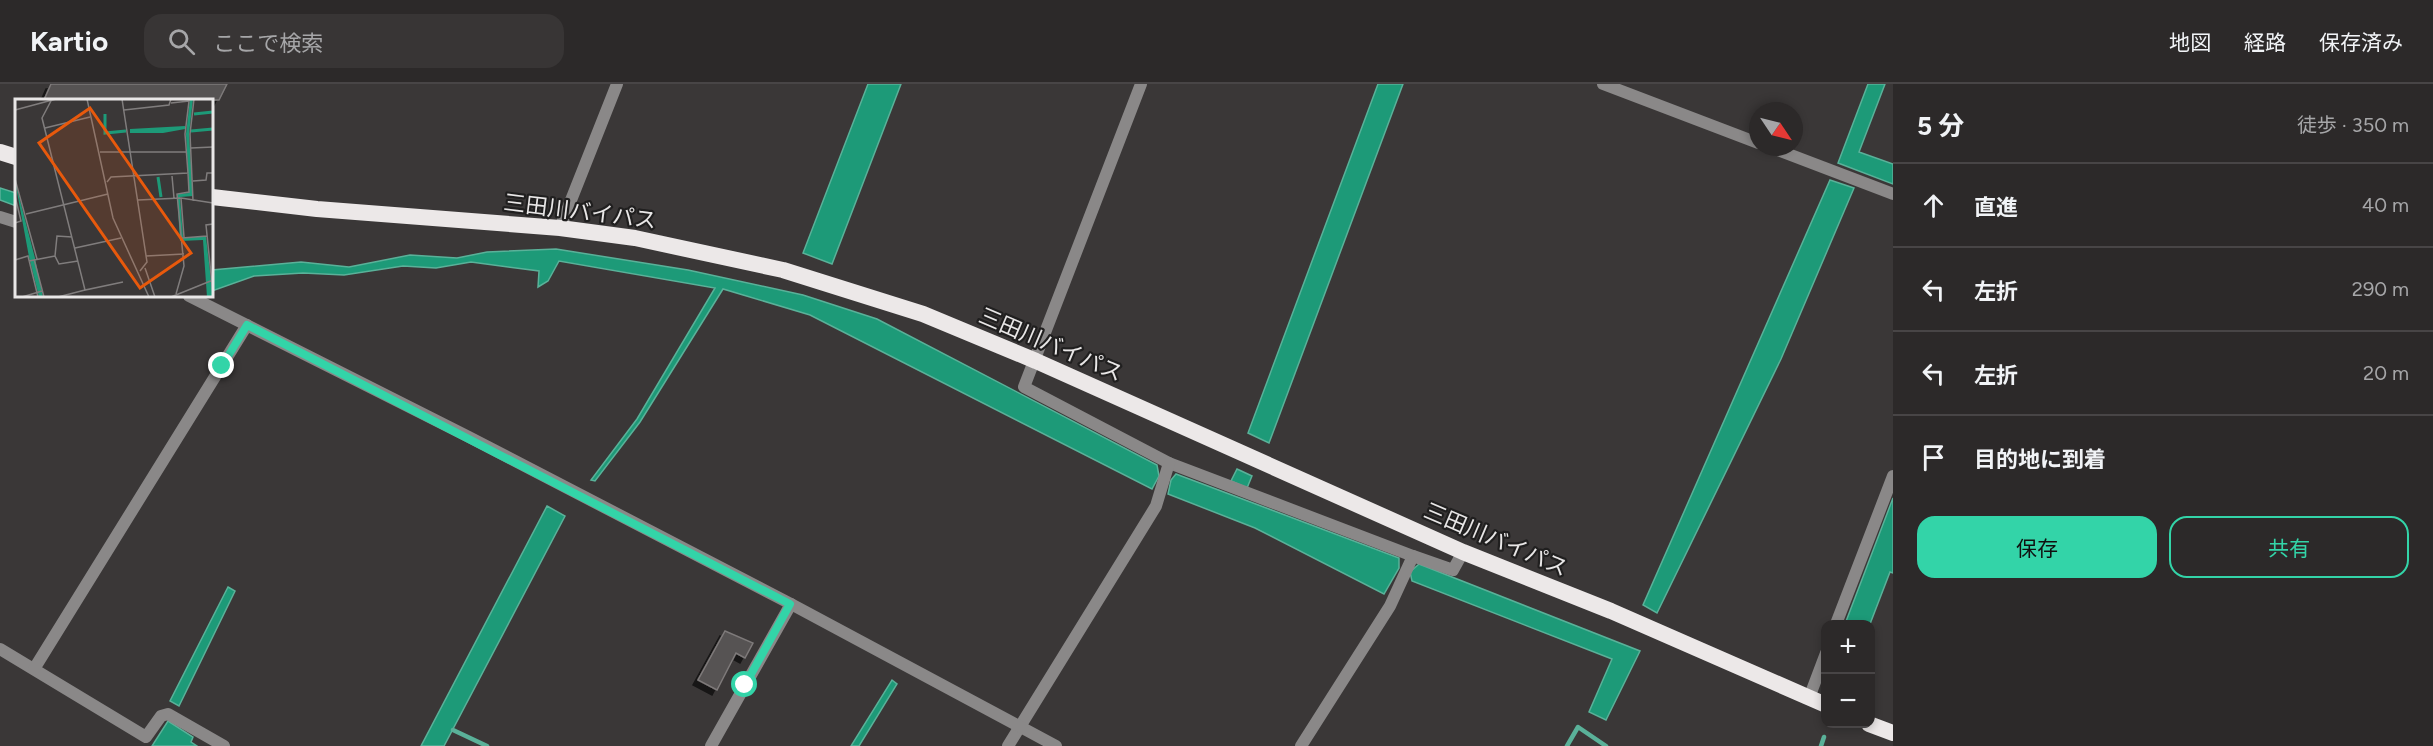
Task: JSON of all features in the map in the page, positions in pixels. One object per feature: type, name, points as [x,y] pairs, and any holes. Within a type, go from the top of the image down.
[{"type":"highway","points":[[0,152],[15,157]]},
{"type":"highway","name":"三田川バイパス","points":[[213,196],[317,209],[560,228],[635,238],[783,270],[923,314],[1036,360],[1463,552],[1611,611],[1821,703]]},
{"type":"highway","points":[[1875,726],[1893,734]]},
{"type":"street","points":[[560,228],[617,84]]},
{"type":"street","points":[[1141,84],[1024,387],[1169,463],[1413,556],[1453,570],[1463,552]]},
{"type":"street","points":[[1603,84],[1749,140]]},
{"type":"street","points":[[1794,156],[1893,194]]},
{"type":"street","points":[[0,217],[15,222]]},
{"type":"street","points":[[191,297],[790,604],[1056,746]]},
{"type":"street","points":[[34,669],[247,325]]},
{"type":"street","points":[[1008,746],[1156,506],[1169,463]]},
{"type":"street","points":[[1838,620],[1893,476]]},
{"type":"street","points":[[1301,746],[1390,606],[1413,556]]},
{"type":"street","points":[[711,746],[790,604]]},
{"type":"street","points":[[0,649],[146,737],[161,716],[168,714],[201,742],[224,746]]},
{"type":"street","points":[[1809,698],[1821,666]]},
{"type":"shaded area","points":[[868,84],[901,84],[832,264],[803,253]]},
{"type":"shaded area","points":[[1378,84],[1403,84],[1269,443],[1248,433]]},
{"type":"shaded area","points":[[1868,84],[1885,84],[1859,152],[1893,164],[1893,184],[1838,163]]},
{"type":"shaded area","points":[[1830,180],[1854,188],[1781,359],[1657,613],[1643,605]]},
{"type":"shaded area","points":[[0,188],[15,193],[15,206],[0,200]]},
{"type":"shaded area","points":[[556,249],[688,270],[803,295],[877,319],[1157,465],[1159,476],[1152,489],[810,315],[723,289],[640,422],[595,481],[591,480],[637,419],[715,288],[559,261],[548,281],[538,287],[539,271],[471,262],[436,268],[403,266],[344,275],[303,273],[254,276],[213,291],[213,270],[301,262],[349,267],[410,255],[457,258],[487,252]]},
{"type":"shaded area","points":[[1237,469],[1252,476],[1247,488],[1231,481]]},
{"type":"shaded area","points":[[1176,474],[1399,558],[1399,568],[1384,594],[1255,528],[1168,494],[1171,480]]},
{"type":"shaded area","points":[[1893,498],[1893,573],[1890,572],[1872,620],[1847,620]]},
{"type":"shaded area","points":[[547,506],[565,516],[444,746],[421,746]]},
{"type":"shaded area","points":[[1419,564],[1640,651],[1606,720],[1589,712],[1612,659],[1412,581],[1410,572]]},
{"type":"shaded area","points":[[228,587],[235,591],[179,706],[170,701]]},
{"type":"shaded area","points":[[892,680],[897,684],[859,746],[851,746]]},
{"type":"shaded area","points":[[168,721],[193,737],[191,742],[197,746],[152,746]]},
{"type":"building","points":[[51,84],[227,84],[219,100],[44,99]]},
{"type":"building","points":[[725,631],[753,643],[745,658],[736,653],[717,690],[698,680]]},
{"type":"waterway","points":[[1567,746],[1578,727],[1606,746]]},
{"type":"waterway","points":[[453,730],[487,746]]},
{"type":"waterway","points":[[1821,746],[1824,737]]},
{"type":"route","points":[[222,366],[247,325],[467,436],[790,604],[745,685]]}]
